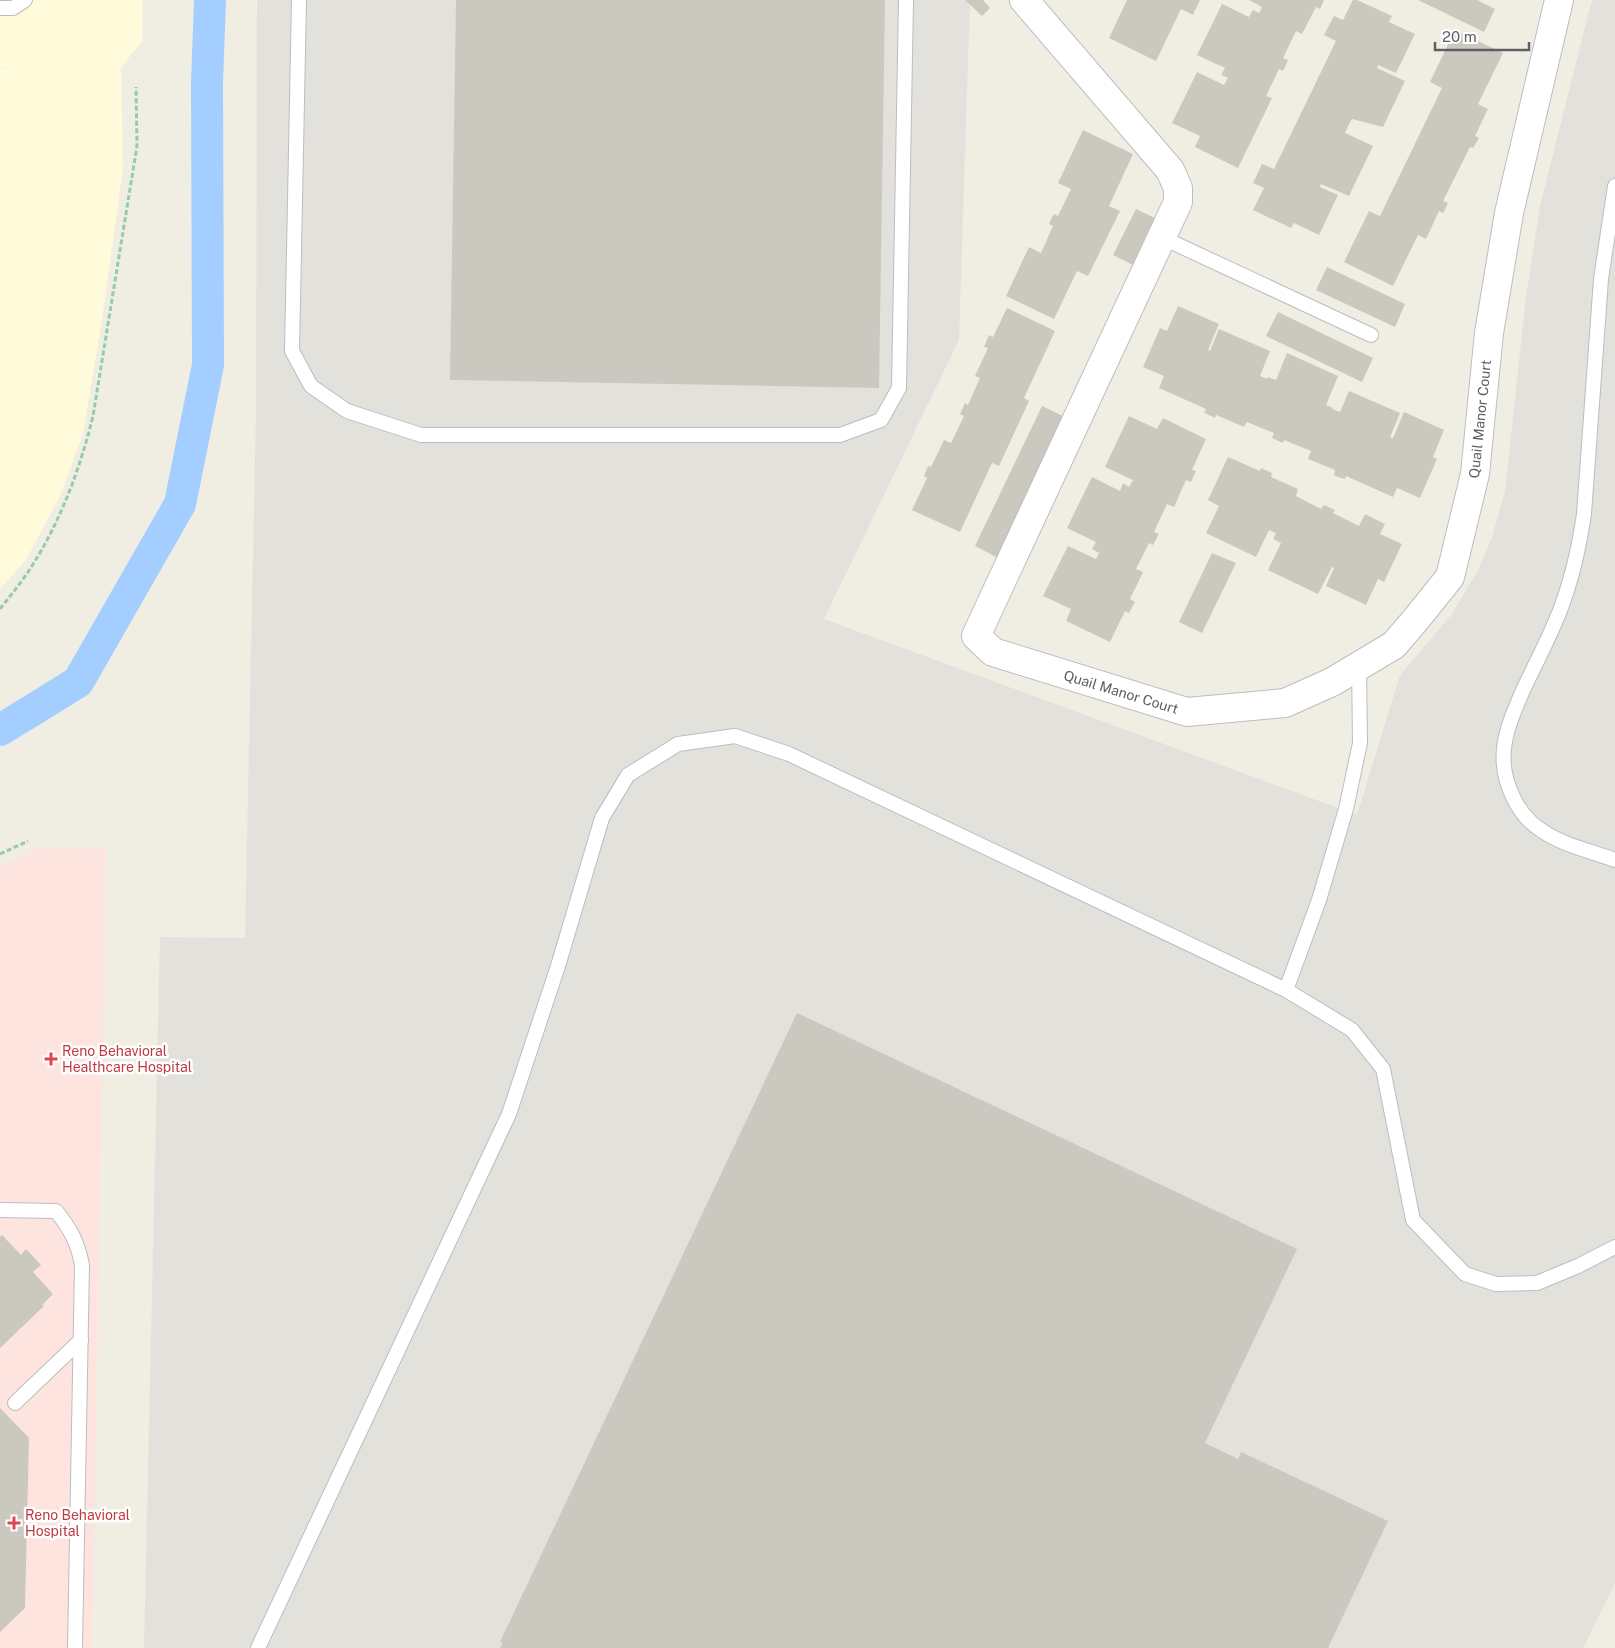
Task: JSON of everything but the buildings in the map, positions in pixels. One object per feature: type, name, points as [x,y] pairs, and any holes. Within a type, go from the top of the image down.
[{"type":"street","points":[[1024,0],[1170,170],[1178,188],[1178,202],[1161,237]]},
{"type":"street","name":"Quail Manor Court","points":[[1161,237],[976,636],[993,652],[1186,712],[1285,702],[1332,682],[1394,644],[1450,577],[1476,474],[1489,334],[1509,213],[1553,28],[1554,2]]},
{"type":"lane","points":[[0,8],[13,8],[25,0]]},
{"type":"lane","points":[[299,0],[292,351],[311,386],[347,411],[421,435],[840,435],[881,420],[899,388],[906,0]]},
{"type":"lane","points":[[1615,186],[1602,279],[1584,514],[1579,548],[1570,582],[1558,614],[1507,729],[1503,760],[1510,791],[1528,819],[1541,830],[1555,838],[1615,860]]},
{"type":"lane","points":[[1161,237],[1370,335]]},
{"type":"lane","points":[[1286,990],[1319,900],[1346,809],[1360,743],[1359,666]]},
{"type":"lane","points":[[258,1648],[508,1114],[558,966],[602,818],[628,775],[678,744],[736,736],[789,754],[1286,990],[1352,1030],[1383,1069],[1413,1220],[1465,1274],[1496,1284],[1538,1283],[1578,1266],[1615,1246]]},
{"type":"lane","points":[[0,1210],[56,1211],[76,1240],[82,1265],[76,1648]]},
{"type":"lane","points":[[15,1403],[81,1340]]},
{"type":"path","points":[[0,609],[30,568],[56,521],[83,456],[93,416],[137,146],[136,87]]},
{"type":"path","points":[[0,854],[28,841]]},
{"type":"shaded area","points":[[0,0],[143,0],[142,41],[121,68],[123,168],[102,320],[83,433],[61,494],[26,560],[0,589],[0,68],[8,68],[0,67]]},
{"type":"shaded area","points":[[257,0],[970,0],[959,340],[824,619],[1357,815],[1400,675],[1452,614],[1478,570],[1491,540],[1505,492],[1526,296],[1540,206],[1592,0],[1615,0],[1615,1583],[1583,1648],[144,1648],[160,937],[245,938],[256,411]]},
{"type":"shaded area","name":"Reno Behavioral Healthcare Hospital","points":[[41,848],[106,849],[92,1648],[0,1648],[0,866]]},
{"type":"waterway","points":[[0,730],[78,682],[180,504],[208,365],[207,82],[210,0]]},
{"type":"place","name":"Reno Behavioral Healthcare Hospital","points":[[51,1059]]},
{"type":"place","name":"Reno Behavioral Hospital","points":[[14,1523]]}]
